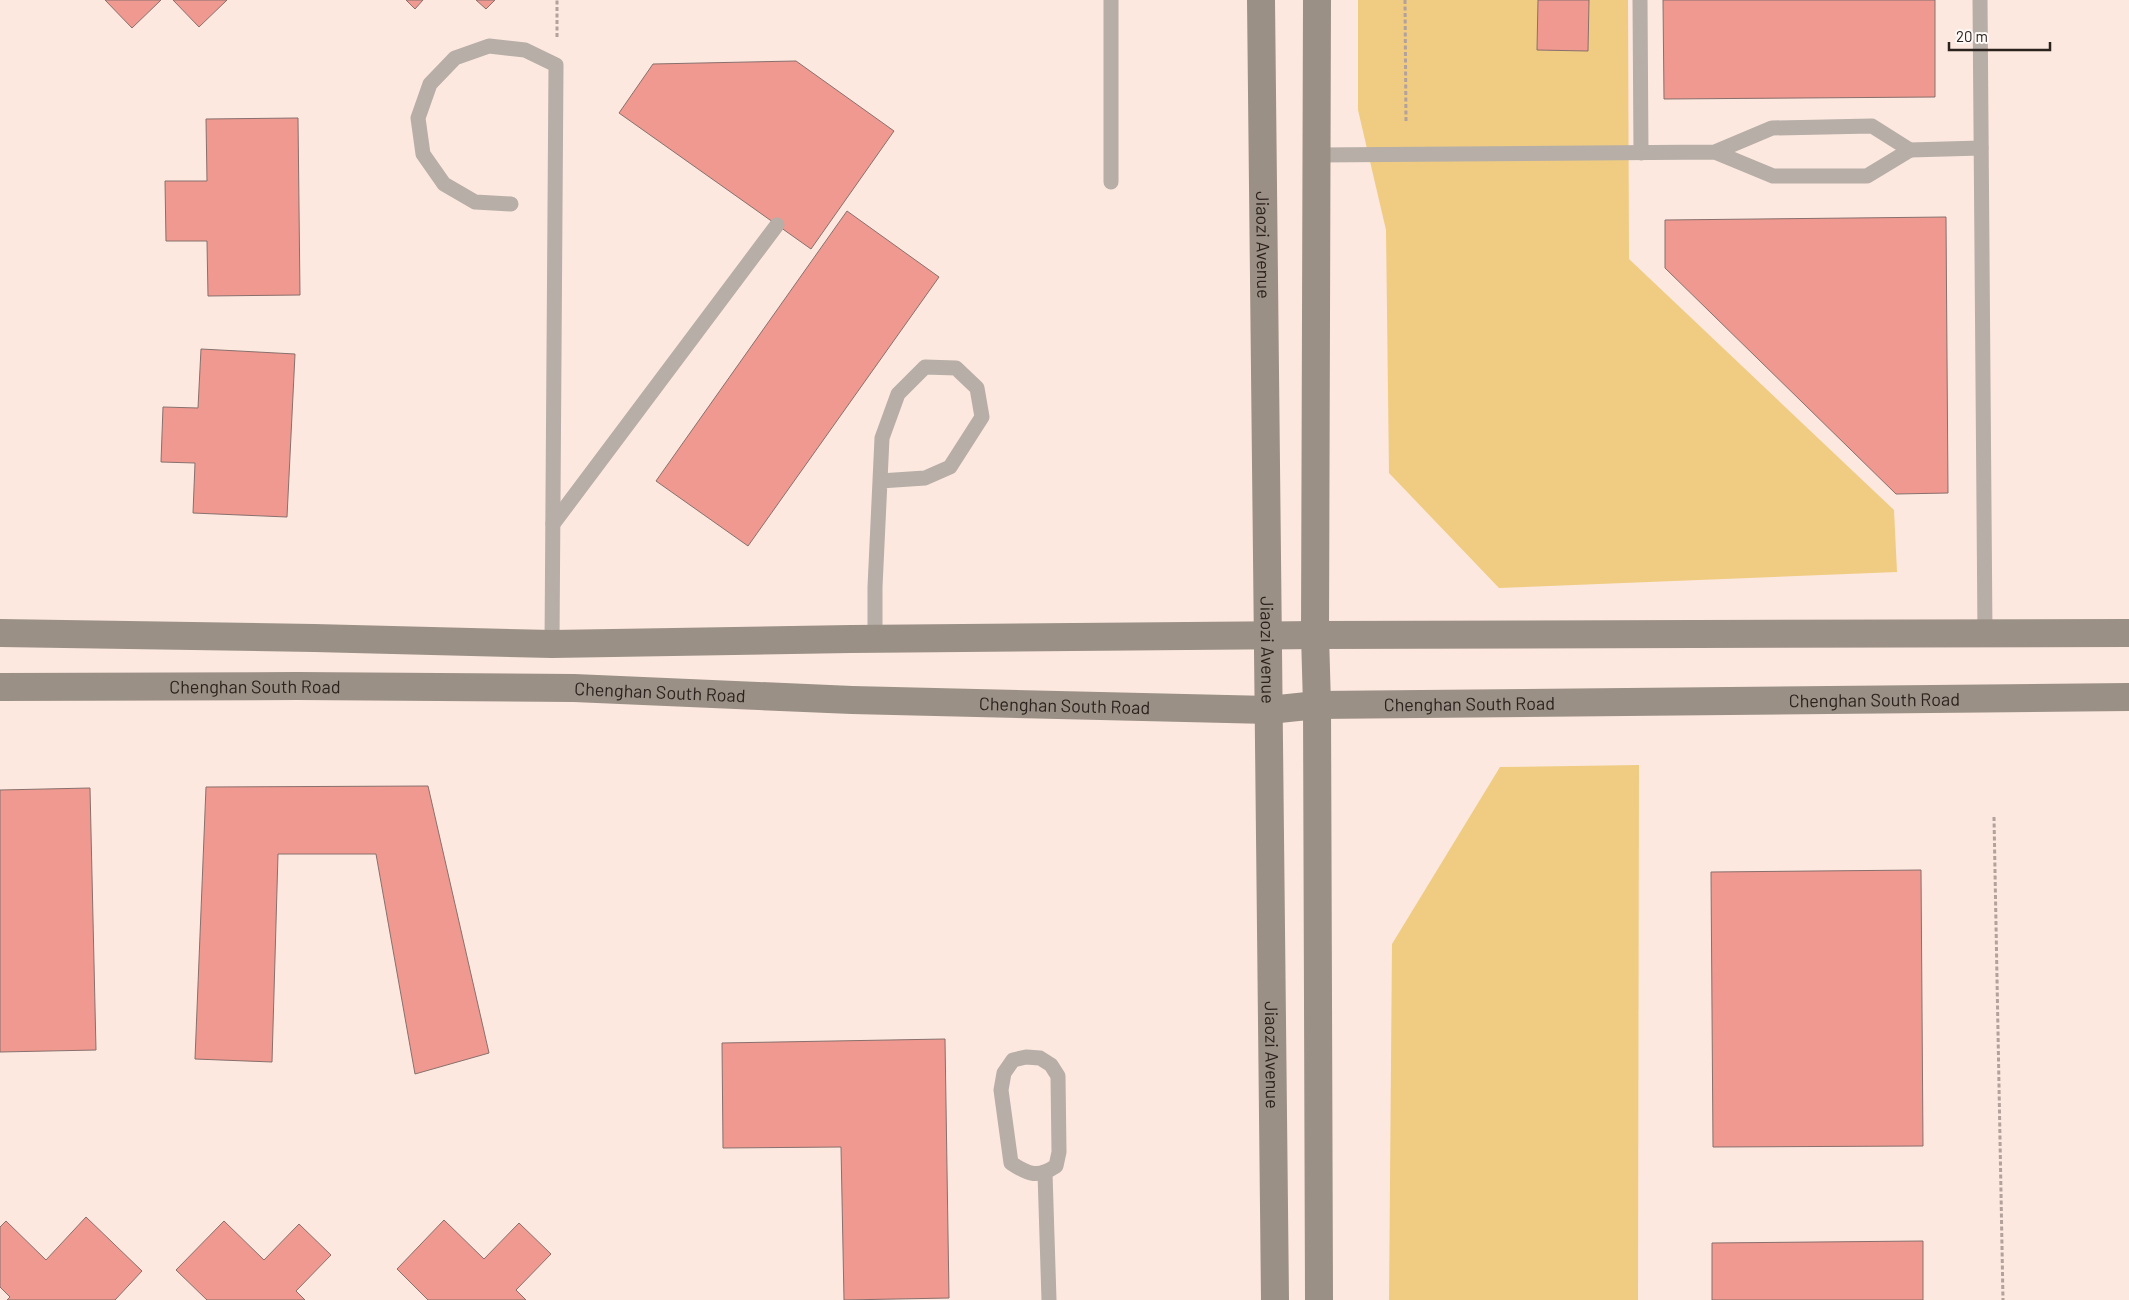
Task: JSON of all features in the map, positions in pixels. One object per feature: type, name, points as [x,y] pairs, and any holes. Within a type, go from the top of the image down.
[{"type":"main road","name":"Jiaozi Avenue","points":[[1261,0],[1275,1300]]},
{"type":"main road","points":[[1318,0],[1315,635],[1317,705],[1319,1300]]},
{"type":"main road","points":[[0,633],[552,644],[1315,635],[2129,634]]},
{"type":"main road","name":"Chenghan South Road","points":[[0,687],[307,686],[574,688],[852,700],[1269,710],[1317,705],[2129,697]]},
{"type":"lane","points":[[1111,0],[1111,182]]},
{"type":"lane","points":[[1640,0],[1642,153]]},
{"type":"lane","points":[[1980,0],[1985,634]]},
{"type":"lane","points":[[511,204],[475,202],[444,184],[423,154],[418,118],[430,84],[455,58],[489,46],[525,50],[556,65],[552,644]]},
{"type":"lane","points":[[1317,155],[1715,152],[1772,128],[1872,126],[1910,150]]},
{"type":"lane","points":[[1715,152],[1773,176],[1867,176],[1910,150],[1981,148]]},
{"type":"lane","points":[[554,524],[776,225]]},
{"type":"lane","points":[[876,639],[875,586],[882,438],[898,394],[925,367],[956,368],[977,388],[982,418],[950,467],[925,478],[880,481]]},
{"type":"lane","points":[[1026,1056],[1040,1058],[1051,1065],[1058,1076],[1059,1152],[1056,1166],[1045,1173],[1024,1172],[1011,1163],[1001,1090],[1004,1073],[1013,1060],[1026,1056]]},
{"type":"lane","points":[[1045,1173],[1049,1300]]},
{"type":"path","points":[[556,65],[557,0]]},
{"type":"path","points":[[1405,0],[1406,122]]},
{"type":"path","points":[[1994,817],[2003,1300]]},
{"type":"shaded area","points":[[1358,0],[1628,0],[1629,259],[1894,510],[1897,572],[1499,588],[1389,473],[1386,230],[1358,110]]},
{"type":"shaded area","points":[[1639,765],[1638,1300],[1389,1300],[1392,944],[1500,767]]},
{"type":"building","points":[[105,0],[161,0],[132,28]]},
{"type":"building","points":[[173,0],[227,0],[199,27]]},
{"type":"building","points":[[406,0],[423,0],[415,9]]},
{"type":"building","points":[[476,0],[495,0],[486,9]]},
{"type":"building","points":[[1538,0],[1589,0],[1588,51],[1537,50]]},
{"type":"building","points":[[1663,0],[1935,0],[1935,97],[1664,99]]},
{"type":"building","points":[[796,61],[894,131],[811,249],[619,113],[653,64]]},
{"type":"building","points":[[298,118],[300,295],[208,296],[207,241],[166,241],[165,181],[207,181],[206,119]]},
{"type":"building","points":[[847,211],[939,277],[748,546],[656,481]]},
{"type":"building","points":[[1946,217],[1948,493],[1896,494],[1665,268],[1665,220]]},
{"type":"building","points":[[201,349],[295,354],[287,517],[193,513],[195,463],[161,462],[163,407],[198,408]]},
{"type":"building","points":[[428,786],[489,1053],[415,1074],[376,854],[278,854],[272,1062],[195,1059],[206,787]]},
{"type":"building","points":[[90,788],[96,1050],[0,1052],[0,790]]},
{"type":"building","points":[[1921,870],[1923,1146],[1713,1147],[1711,872]]},
{"type":"building","points":[[945,1039],[949,1298],[844,1300],[841,1147],[723,1148],[722,1043]]},
{"type":"building","points":[[86,1217],[142,1271],[115,1300],[7,1300],[10,1297],[0,1287],[0,1227],[6,1221],[46,1260]]},
{"type":"building","points":[[444,1220],[484,1259],[519,1223],[551,1254],[516,1290],[526,1300],[428,1300],[397,1269]]},
{"type":"building","points":[[224,1221],[264,1260],[299,1224],[331,1255],[296,1291],[305,1300],[207,1300],[176,1270]]},
{"type":"building","points":[[1923,1241],[1923,1300],[1712,1300],[1712,1243]]}]
